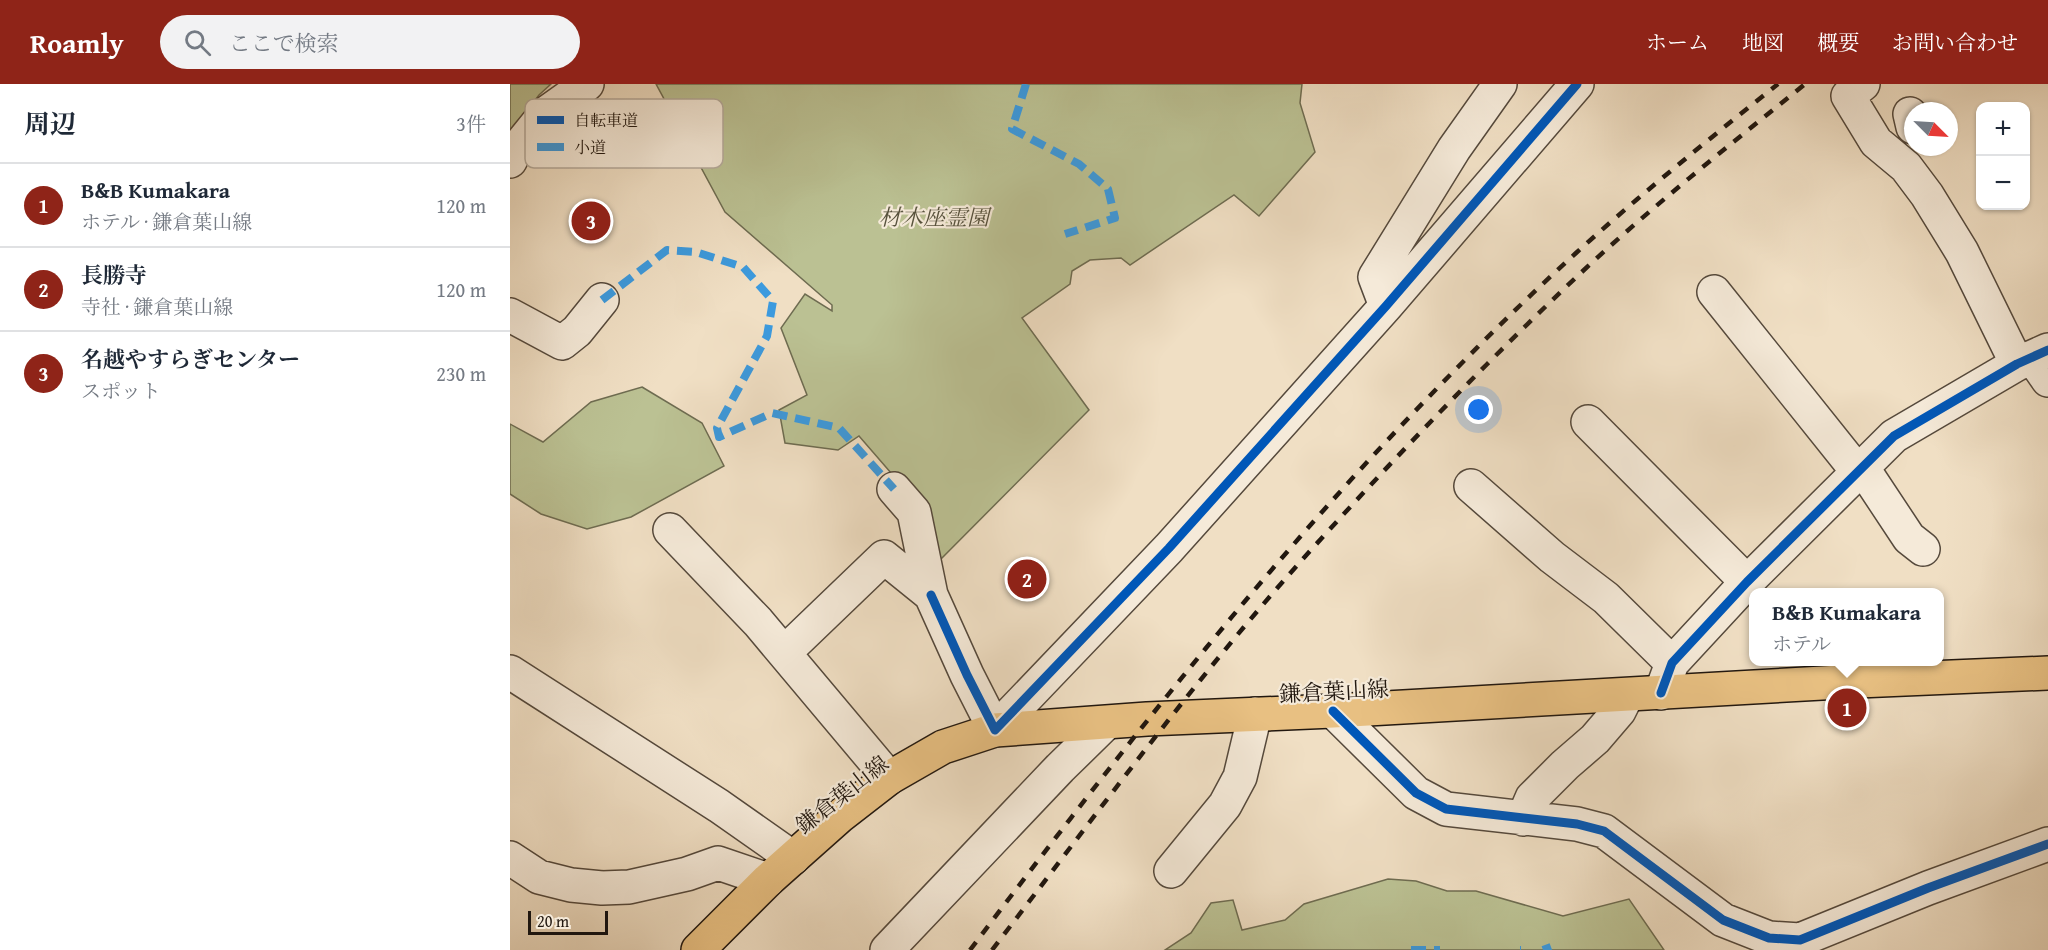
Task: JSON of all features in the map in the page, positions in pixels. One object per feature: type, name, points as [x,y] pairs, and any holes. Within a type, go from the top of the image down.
[{"type":"main road","name":"鎌倉葉山線","points":[[704,948],[768,880],[840,816],[889,778],[943,747],[995,730],[1627,695],[1666,678],[1858,681],[2048,673]]},
{"type":"street","points":[[566,99],[587,84]]},
{"type":"street","points":[[1386,306],[1376,278],[1454,149],[1500,84]]},
{"type":"street","points":[[894,489],[914,512],[931,595],[995,730],[1169,548],[1386,306],[1577,84]]},
{"type":"street","points":[[1471,486],[1552,557],[1606,598],[1666,678],[1747,582],[1894,436],[2036,363],[1927,195],[1911,157],[1876,142],[1848,96],[1863,84]]},
{"type":"street","points":[[510,161],[525,139]]},
{"type":"street","points":[[1714,292],[1860,470],[1909,538],[1923,549]]},
{"type":"street","points":[[510,315],[562,342],[577,331],[602,300]]},
{"type":"street","points":[[1588,422],[1747,582]]},
{"type":"street","points":[[670,530],[758,622],[889,778]]},
{"type":"street","points":[[784,653],[884,557],[931,595]]},
{"type":"street","points":[[510,672],[719,806],[793,858]]},
{"type":"street","points":[[1523,819],[1532,798],[1595,739],[1619,711],[1627,695]]},
{"type":"street","points":[[1333,711],[1416,793],[1446,809],[1577,824],[1604,831],[1724,920],[1769,938],[1801,947],[1928,888],[2048,844]]},
{"type":"street","points":[[1171,871],[1225,805],[1240,777],[1256,714]]},
{"type":"street","points":[[887,950],[1052,777],[1107,723]]},
{"type":"street","points":[[510,858],[539,877],[571,885],[602,888],[629,886],[687,874],[718,863],[768,880]]},
{"type":"green space","points":[[510,84],[551,84],[536,99],[525,99],[525,113],[510,133]]},
{"type":"green space","name":"材木座霊園","points":[[656,84],[1302,84],[1300,103],[1315,152],[1259,216],[1234,195],[1130,265],[1121,258],[1090,260],[1072,271],[1070,284],[1022,318],[1089,410],[936,564],[924,511],[859,436],[838,450],[785,443],[779,410],[807,395],[781,328],[805,294],[832,311],[832,305],[725,212],[701,168],[723,168],[723,99],[664,99]]},
{"type":"green space","points":[[642,387],[702,423],[724,466],[631,517],[587,529],[541,514],[510,494],[510,424],[543,442],[591,402]]},
{"type":"green space","points":[[1388,879],[1416,881],[1447,891],[1476,891],[1563,916],[1629,899],[1664,950],[1165,950],[1191,933],[1211,903],[1233,900],[1242,930],[1285,920],[1304,904]]},
{"type":"railway","points":[[970,950],[1119,756],[1221,630],[1327,506],[1382,446],[1477,348],[1576,253],[1675,167],[1778,84]]},
{"type":"railway","points":[[992,950],[1143,752],[1221,655],[1301,561],[1370,486],[1440,412],[1585,269],[1666,198],[1805,84]]},
{"type":"marked path","points":[[1026,84],[1012,129],[1079,164],[1108,189],[1115,218],[1065,234]]},
{"type":"marked path","points":[[602,300],[667,250],[696,252],[743,267],[773,301],[767,336],[717,428],[719,437],[772,413],[839,428],[894,489]]},
{"type":"marked path","points":[[1543,950],[1551,947]]},
{"type":"marked path","points":[[1411,950],[1440,950]]},
{"type":"cycle path","points":[[931,595],[995,730],[1169,548],[1386,306],[1577,84]]},
{"type":"cycle path","points":[[1661,693],[1672,663],[1747,582],[1894,436],[2017,364],[2048,350]]},
{"type":"cycle path","points":[[1333,711],[1416,793],[1446,809],[1577,824],[1604,831],[1723,920],[1769,938],[1800,940],[1928,888],[2048,844]]},
{"type":"place","name":"名越やすらぎセンター","points":[[591,221]]},
{"type":"place","name":"長勝寺","points":[[1027,579]]},
{"type":"place","name":"B&B Kumakara","points":[[1847,708]]}]
